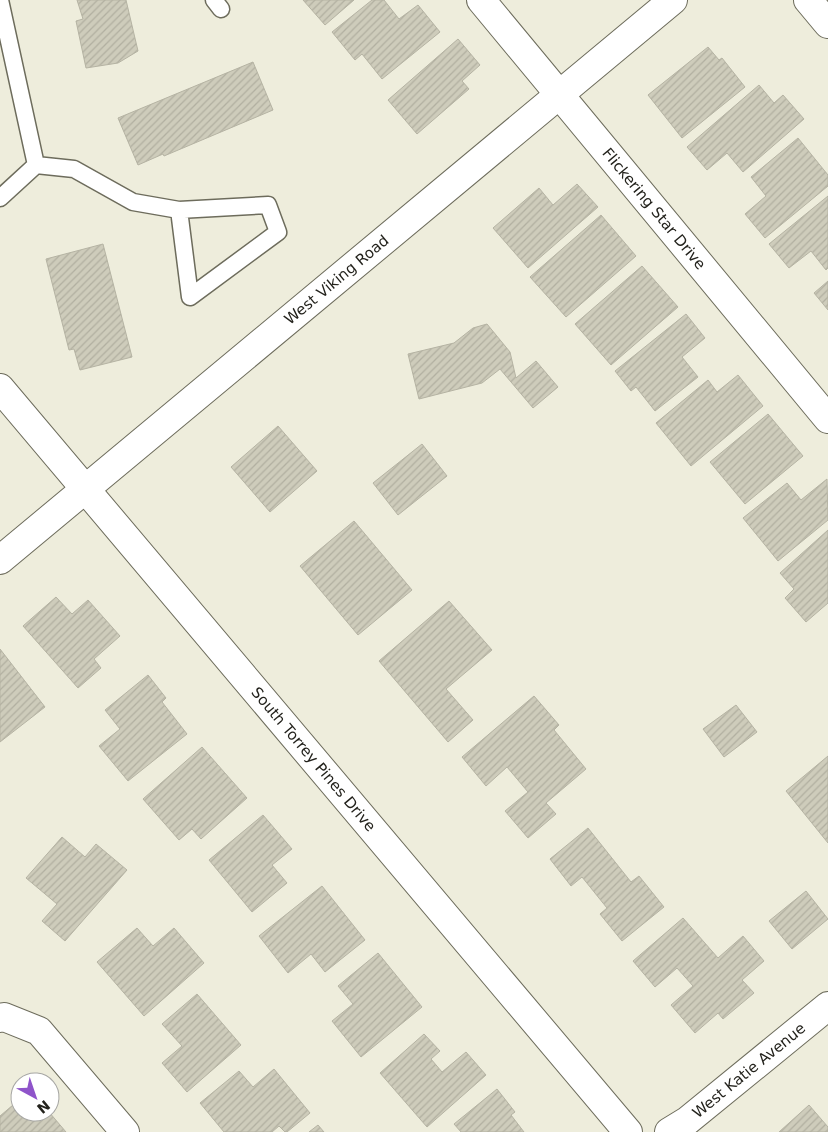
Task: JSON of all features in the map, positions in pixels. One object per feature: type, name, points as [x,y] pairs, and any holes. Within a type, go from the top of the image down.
[{"type":"street","name":"Flickering Star Drive","points":[[481,0],[828,419]]},
{"type":"street","name":"West Viking Road","points":[[0,560],[673,0]]},
{"type":"street","points":[[808,0],[828,24]]},
{"type":"street","name":"South Torrey Pines Drive","points":[[0,388],[628,1132]]},
{"type":"street","name":"West Katie Avenue","points":[[668,1132],[687,1121],[828,1006]]},
{"type":"street","points":[[2,1018],[39,1031],[125,1132]]},
{"type":"lane","points":[[0,0],[36,165]]},
{"type":"lane","points":[[0,198],[36,165],[74,169],[133,202],[179,210],[268,206],[278,232],[190,297],[179,210]]},
{"type":"building","points":[[77,0],[126,0],[138,51],[118,63],[86,68],[76,21],[83,19]]},
{"type":"building","points":[[303,0],[354,0],[325,25]]},
{"type":"building","points":[[372,0],[384,0],[399,19],[418,5],[440,32],[382,79],[362,54],[355,60],[332,32]]},
{"type":"building","points":[[458,39],[480,65],[462,81],[469,89],[417,134],[388,100]]},
{"type":"building","points":[[708,47],[719,60],[722,58],[745,87],[682,138],[648,95]]},
{"type":"building","points":[[253,62],[273,110],[138,165],[118,118]]},
{"type":"building","points":[[759,85],[774,103],[783,95],[804,119],[743,172],[727,153],[707,170],[687,147]]},
{"type":"building","points":[[798,138],[828,175],[828,186],[765,238],[745,214],[766,196],[751,177]]},
{"type":"building","points":[[577,184],[598,207],[528,268],[493,228],[539,188],[553,205]]},
{"type":"building","points":[[828,196],[828,268],[826,270],[811,251],[789,268],[769,244]]},
{"type":"building","points":[[601,215],[636,256],[566,317],[530,277]]},
{"type":"building","points":[[103,244],[132,357],[80,370],[74,349],[69,350],[46,259]]},
{"type":"building","points":[[642,266],[678,307],[611,365],[575,324]]},
{"type":"building","points":[[828,281],[828,310],[814,293]]},
{"type":"building","points":[[686,314],[705,338],[682,357],[698,377],[655,411],[636,387],[631,391],[615,371]]},
{"type":"building","points":[[487,324],[510,352],[516,378],[536,361],[558,387],[533,408],[500,369],[482,383],[419,399],[408,354],[454,343],[473,328]]},
{"type":"building","points":[[738,375],[763,406],[691,466],[656,423],[708,380],[717,392]]},
{"type":"building","points":[[768,414],[803,456],[745,504],[710,462]]},
{"type":"building","points":[[278,426],[317,471],[270,512],[231,467]]},
{"type":"building","points":[[422,444],[447,476],[398,515],[373,483]]},
{"type":"building","points":[[827,479],[828,520],[778,561],[743,518],[787,483],[801,500]]},
{"type":"building","points":[[354,521],[412,590],[358,635],[300,566]]},
{"type":"building","points":[[828,530],[828,603],[806,622],[785,598],[794,589],[780,573]]},
{"type":"building","points":[[56,597],[72,614],[88,600],[120,636],[94,659],[101,668],[78,688],[23,626]]},
{"type":"building","points":[[449,601],[492,650],[446,689],[473,720],[448,742],[379,661]]},
{"type":"building","points":[[0,649],[45,707],[0,742]]},
{"type":"building","points":[[148,675],[166,698],[162,702],[187,734],[128,781],[99,746],[120,729],[105,710]]},
{"type":"building","points":[[534,696],[559,725],[554,730],[586,769],[546,803],[556,814],[528,838],[505,811],[528,792],[507,767],[486,786],[462,757]]},
{"type":"building","points":[[736,705],[757,732],[724,757],[703,729]]},
{"type":"building","points":[[202,747],[247,798],[201,839],[192,829],[179,840],[143,799]]},
{"type":"building","points":[[828,756],[828,843],[786,791]]},
{"type":"building","points":[[263,815],[292,849],[272,865],[287,883],[252,912],[209,860]]},
{"type":"building","points":[[588,828],[631,882],[639,876],[664,907],[622,941],[600,914],[607,908],[582,877],[571,886],[550,859]]},
{"type":"building","points":[[62,837],[85,857],[96,844],[127,870],[65,941],[42,921],[57,904],[26,878]]},
{"type":"building","points":[[322,886],[365,940],[325,972],[311,954],[288,973],[259,936]]},
{"type":"building","points":[[806,891],[828,919],[792,949],[769,921]]},
{"type":"building","points":[[683,918],[718,958],[743,936],[764,961],[742,980],[754,993],[723,1019],[718,1013],[695,1033],[671,1005],[693,986],[677,968],[655,987],[633,961]]},
{"type":"building","points":[[137,928],[153,946],[174,928],[204,963],[144,1016],[97,962]]},
{"type":"building","points":[[378,953],[422,1007],[361,1057],[332,1021],[353,1004],[338,986]]},
{"type":"building","points":[[197,994],[241,1045],[187,1092],[162,1063],[182,1046],[162,1024]]},
{"type":"building","points":[[424,1034],[440,1051],[431,1059],[442,1072],[466,1052],[486,1075],[427,1127],[380,1073]]},
{"type":"building","points":[[274,1069],[310,1113],[287,1132],[279,1126],[272,1132],[224,1132],[200,1103],[239,1071],[253,1087]]},
{"type":"building","points":[[497,1089],[515,1112],[511,1115],[524,1132],[461,1132],[454,1124]]},
{"type":"building","points":[[809,1105],[828,1127],[828,1132],[779,1132]]},
{"type":"building","points":[[10,1108],[10,1122],[58,1122],[66,1132],[0,1132],[0,1116]]},
{"type":"building","points":[[318,1125],[324,1132],[309,1132]]}]
